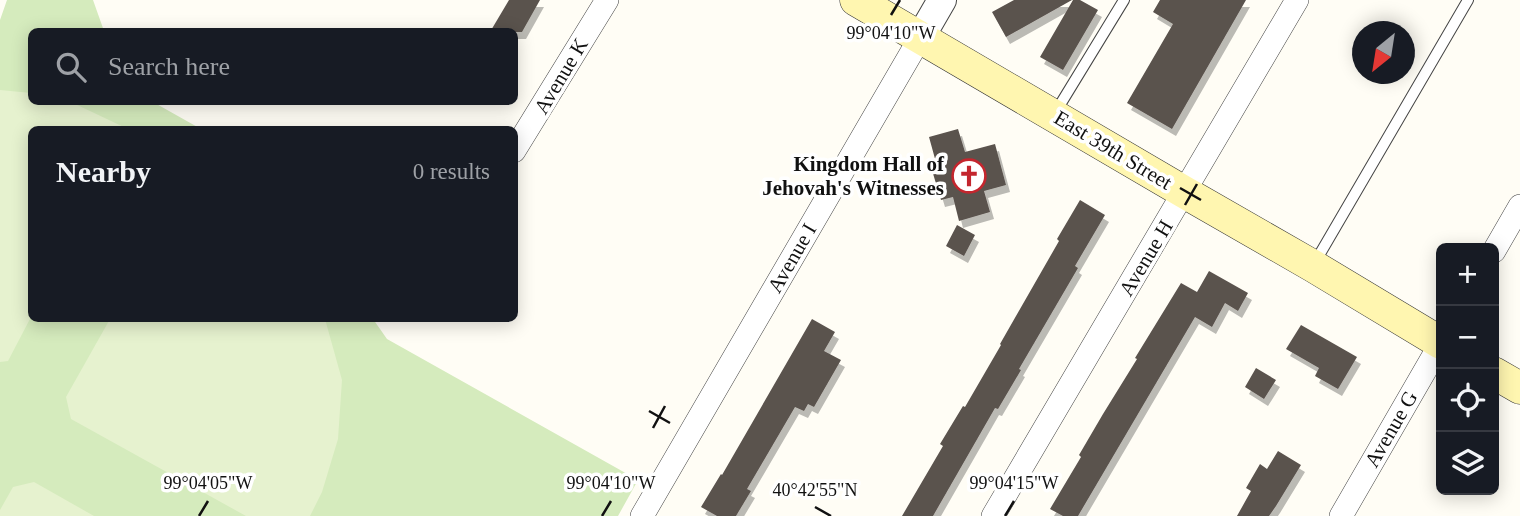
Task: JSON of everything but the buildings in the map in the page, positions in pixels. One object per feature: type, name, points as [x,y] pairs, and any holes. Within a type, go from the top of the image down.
[{"type":"main road","name":"East 39th Street","points":[[856,0],[1436,339]]},
{"type":"main road","points":[[1499,376],[1520,388]]},
{"type":"street","name":"Avenue K","points":[[518,145],[607,0]]},
{"type":"street","name":"Avenue I","points":[[642,516],[942,0]]},
{"type":"street","name":"Avenue H","points":[[993,516],[1297,0]]},
{"type":"street","points":[[1499,243],[1520,206]]},
{"type":"street","name":"Avenue G","points":[[1341,516],[1436,351]]},
{"type":"lane","points":[[1054,115],[1124,0]]},
{"type":"lane","points":[[1313,266],[1468,0]]},
{"type":"green space","points":[[7,0],[93,0],[103,28],[28,28],[28,105],[158,105],[196,126],[28,126],[28,322],[375,322],[387,339],[638,480],[618,516],[0,516],[0,20]]},
{"type":"green space","points":[[0,90],[28,93],[28,105],[77,105],[122,126],[28,126],[28,322],[8,361],[0,362]]},
{"type":"green space","points":[[108,322],[326,322],[342,380],[338,439],[322,492],[310,516],[246,516],[71,419],[66,397]]},
{"type":"green space","points":[[34,482],[94,516],[0,516],[0,510],[13,487]]},
{"type":"place","name":"Kingdom Hall of Jehovah's Witnesses","points":[[969,176]]}]
